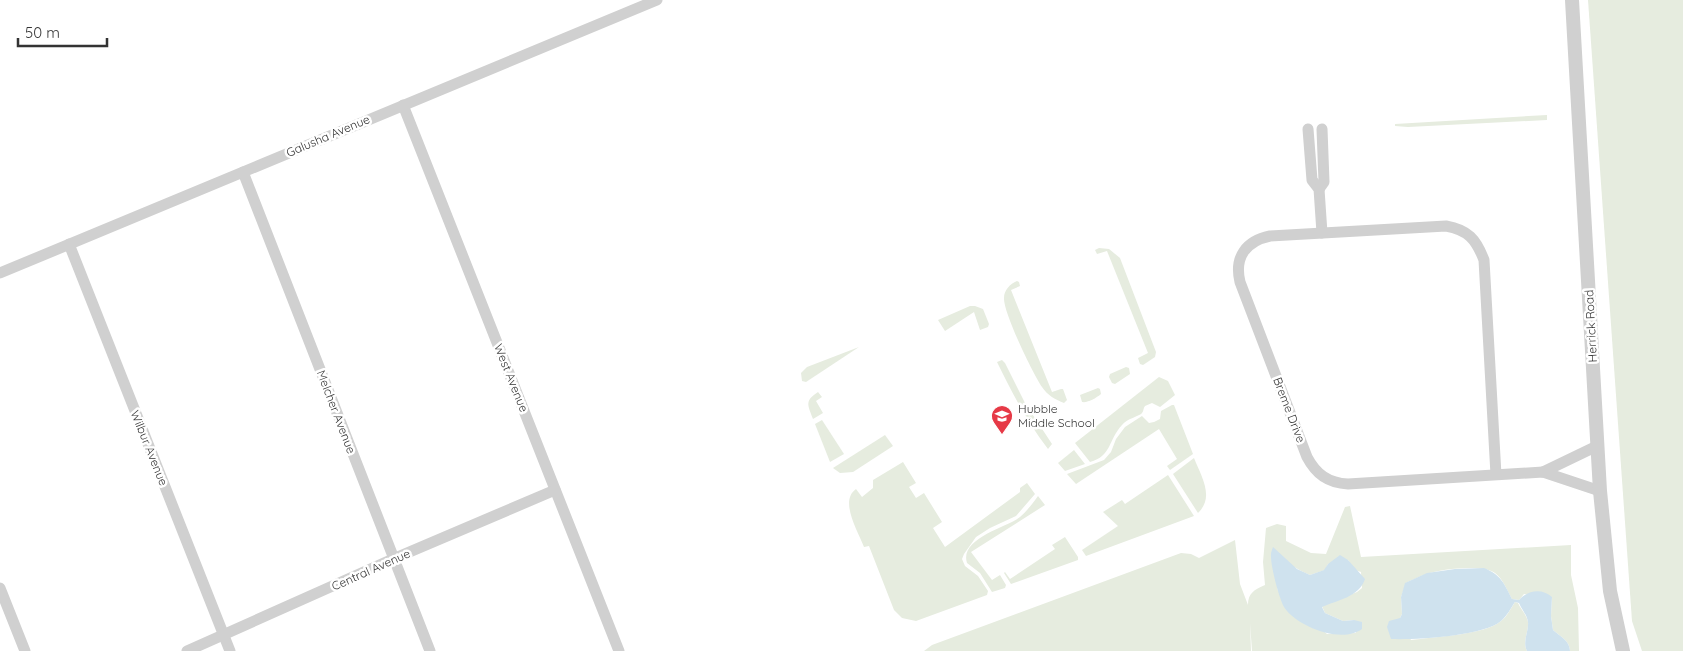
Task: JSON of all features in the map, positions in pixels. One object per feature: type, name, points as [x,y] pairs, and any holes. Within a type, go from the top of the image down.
[{"type":"street","name":"Galusha Avenue","points":[[0,273],[657,0]]},
{"type":"street","name":"Herrick Road","points":[[1572,0],[1600,491],[1610,591],[1624,651]]},
{"type":"street","name":"West Avenue","points":[[403,105],[619,651]]},
{"type":"street","points":[[1308,129],[1312,180],[1319,189],[1322,233]]},
{"type":"street","points":[[1319,189],[1324,182],[1322,129]]},
{"type":"street","name":"Melcher Avenue","points":[[243,172],[430,651]]},
{"type":"street","name":"Breme Drive","points":[[1496,474],[1484,260],[1475,242],[1464,231],[1446,226],[1270,236],[1260,238],[1245,250],[1238,264],[1240,282],[1307,457],[1311,465],[1323,477],[1340,484],[1543,472],[1600,491]]},
{"type":"street","name":"Wilbur Avenue","points":[[69,244],[230,651]]},
{"type":"street","name":"Breme Drive","points":[[1543,472],[1597,446]]},
{"type":"street","name":"Central Avenue","points":[[187,651],[393,559],[555,490]]},
{"type":"street","points":[[0,588],[25,651]]},
{"type":"shaded area","points":[[1588,0],[1683,0],[1683,651],[1642,651],[1632,621]]},
{"type":"shaded area","points":[[1547,115],[1547,120],[1408,127],[1395,126],[1395,124]]},
{"type":"shaded area","points":[[1099,248],[1109,249],[1120,258],[1156,352],[1155,357],[1143,365],[1140,364],[1138,358],[1148,353],[1107,251],[1097,254],[1095,250]]},
{"type":"shaded area","points":[[1017,281],[1020,286],[1011,290],[1052,392],[1063,389],[1067,400],[1064,403],[1052,397],[1042,387],[1013,329],[1004,298],[1008,288]]},
{"type":"shaded area","points":[[970,306],[983,309],[989,324],[988,327],[980,330],[974,312],[945,331],[938,320]]},
{"type":"shaded area","points":[[859,347],[806,382],[802,381],[801,373],[807,367]]},
{"type":"shaded area","points":[[1002,360],[1025,403],[1052,444],[1048,449],[1008,385],[997,362]]},
{"type":"shaded area","points":[[1126,367],[1129,368],[1130,374],[1115,384],[1112,383],[1109,377],[1110,374]]},
{"type":"shaded area","points":[[1159,377],[1168,381],[1175,395],[1160,407],[1152,403],[1145,406],[1141,414],[1122,425],[1106,452],[1090,462],[1075,443]]},
{"type":"shaded area","points":[[1098,388],[1101,394],[1094,399],[1082,402],[1080,395]]},
{"type":"shaded area","points":[[818,392],[822,397],[816,401],[823,413],[813,419],[808,404],[811,398]]},
{"type":"shaded area","points":[[1174,405],[1193,454],[1170,470],[1167,466],[1177,459],[1159,429],[1076,484],[1067,474],[1104,460],[1111,452],[1116,439],[1125,427],[1142,416],[1149,423],[1154,422],[1160,419],[1161,411]]},
{"type":"shaded area","points":[[822,420],[844,454],[830,462],[815,424]]},
{"type":"shaded area","points":[[885,435],[893,446],[853,472],[840,473],[833,468]]},
{"type":"shaded area","points":[[1074,450],[1085,464],[1065,471],[1058,463]]},
{"type":"shaded area","points":[[1194,458],[1203,479],[1206,493],[1206,500],[1198,513],[1173,474]]},
{"type":"shaded area","points":[[903,462],[916,483],[909,487],[916,498],[924,493],[942,522],[933,528],[945,547],[1020,492],[1020,488],[1027,483],[1035,494],[1016,516],[976,537],[964,554],[962,559],[965,566],[978,576],[988,591],[987,595],[916,621],[902,618],[894,610],[869,546],[864,547],[849,508],[851,494],[856,489],[862,497],[873,488],[873,480]]},
{"type":"shaded area","points":[[1168,475],[1194,516],[1086,556],[1082,550],[1118,526],[1103,512],[1122,500],[1125,504]]},
{"type":"shaded area","points":[[1038,496],[1045,505],[971,552],[992,580],[1000,575],[1006,585],[1005,588],[992,592],[980,573],[967,563],[966,554],[977,540],[1020,517]]},
{"type":"shaded area","points":[[1350,506],[1361,557],[1571,545],[1571,575],[1578,608],[1579,651],[1570,651],[1570,647],[1566,642],[1553,630],[1551,616],[1552,597],[1524,594],[1519,600],[1512,599],[1498,575],[1489,570],[1472,568],[1433,572],[1406,583],[1401,597],[1402,614],[1400,618],[1411,640],[1458,635],[1493,626],[1507,615],[1515,602],[1518,603],[1527,619],[1528,626],[1525,644],[1527,651],[1252,651],[1250,623],[1251,651],[924,651],[932,645],[1181,553],[1191,554],[1199,558],[1235,540],[1240,584],[1248,605],[1252,592],[1265,585],[1263,562],[1266,528],[1277,524],[1286,526],[1286,541],[1311,553],[1326,554],[1345,507]],"holes":[[[1271,555],[1310,575],[1325,570],[1328,564],[1348,560],[1355,570],[1361,572],[1362,588],[1357,592],[1322,606],[1325,613],[1343,621],[1354,620],[1356,633],[1327,634],[1278,591]]]},
{"type":"shaded area","points":[[1065,537],[1078,560],[1011,584],[1005,572],[1010,579],[1055,549],[1052,545]]},
{"type":"water","points":[[1273,547],[1297,569],[1310,575],[1324,570],[1328,564],[1340,555],[1348,560],[1365,579],[1362,585],[1353,594],[1322,607],[1325,613],[1343,621],[1354,620],[1362,622],[1362,629],[1343,635],[1332,634],[1309,627],[1290,614],[1282,603],[1275,581],[1271,559]]},
{"type":"water","points":[[1484,568],[1501,580],[1512,599],[1519,600],[1535,591],[1544,592],[1552,597],[1551,616],[1553,630],[1566,642],[1570,647],[1570,651],[1527,651],[1525,644],[1528,626],[1527,619],[1519,603],[1515,602],[1501,621],[1480,630],[1432,638],[1391,639],[1387,627],[1389,621],[1400,618],[1402,614],[1401,597],[1405,583],[1427,573],[1455,569]]},
{"type":"place","name":"Hubble Middle School","points":[[1002,435]]}]
